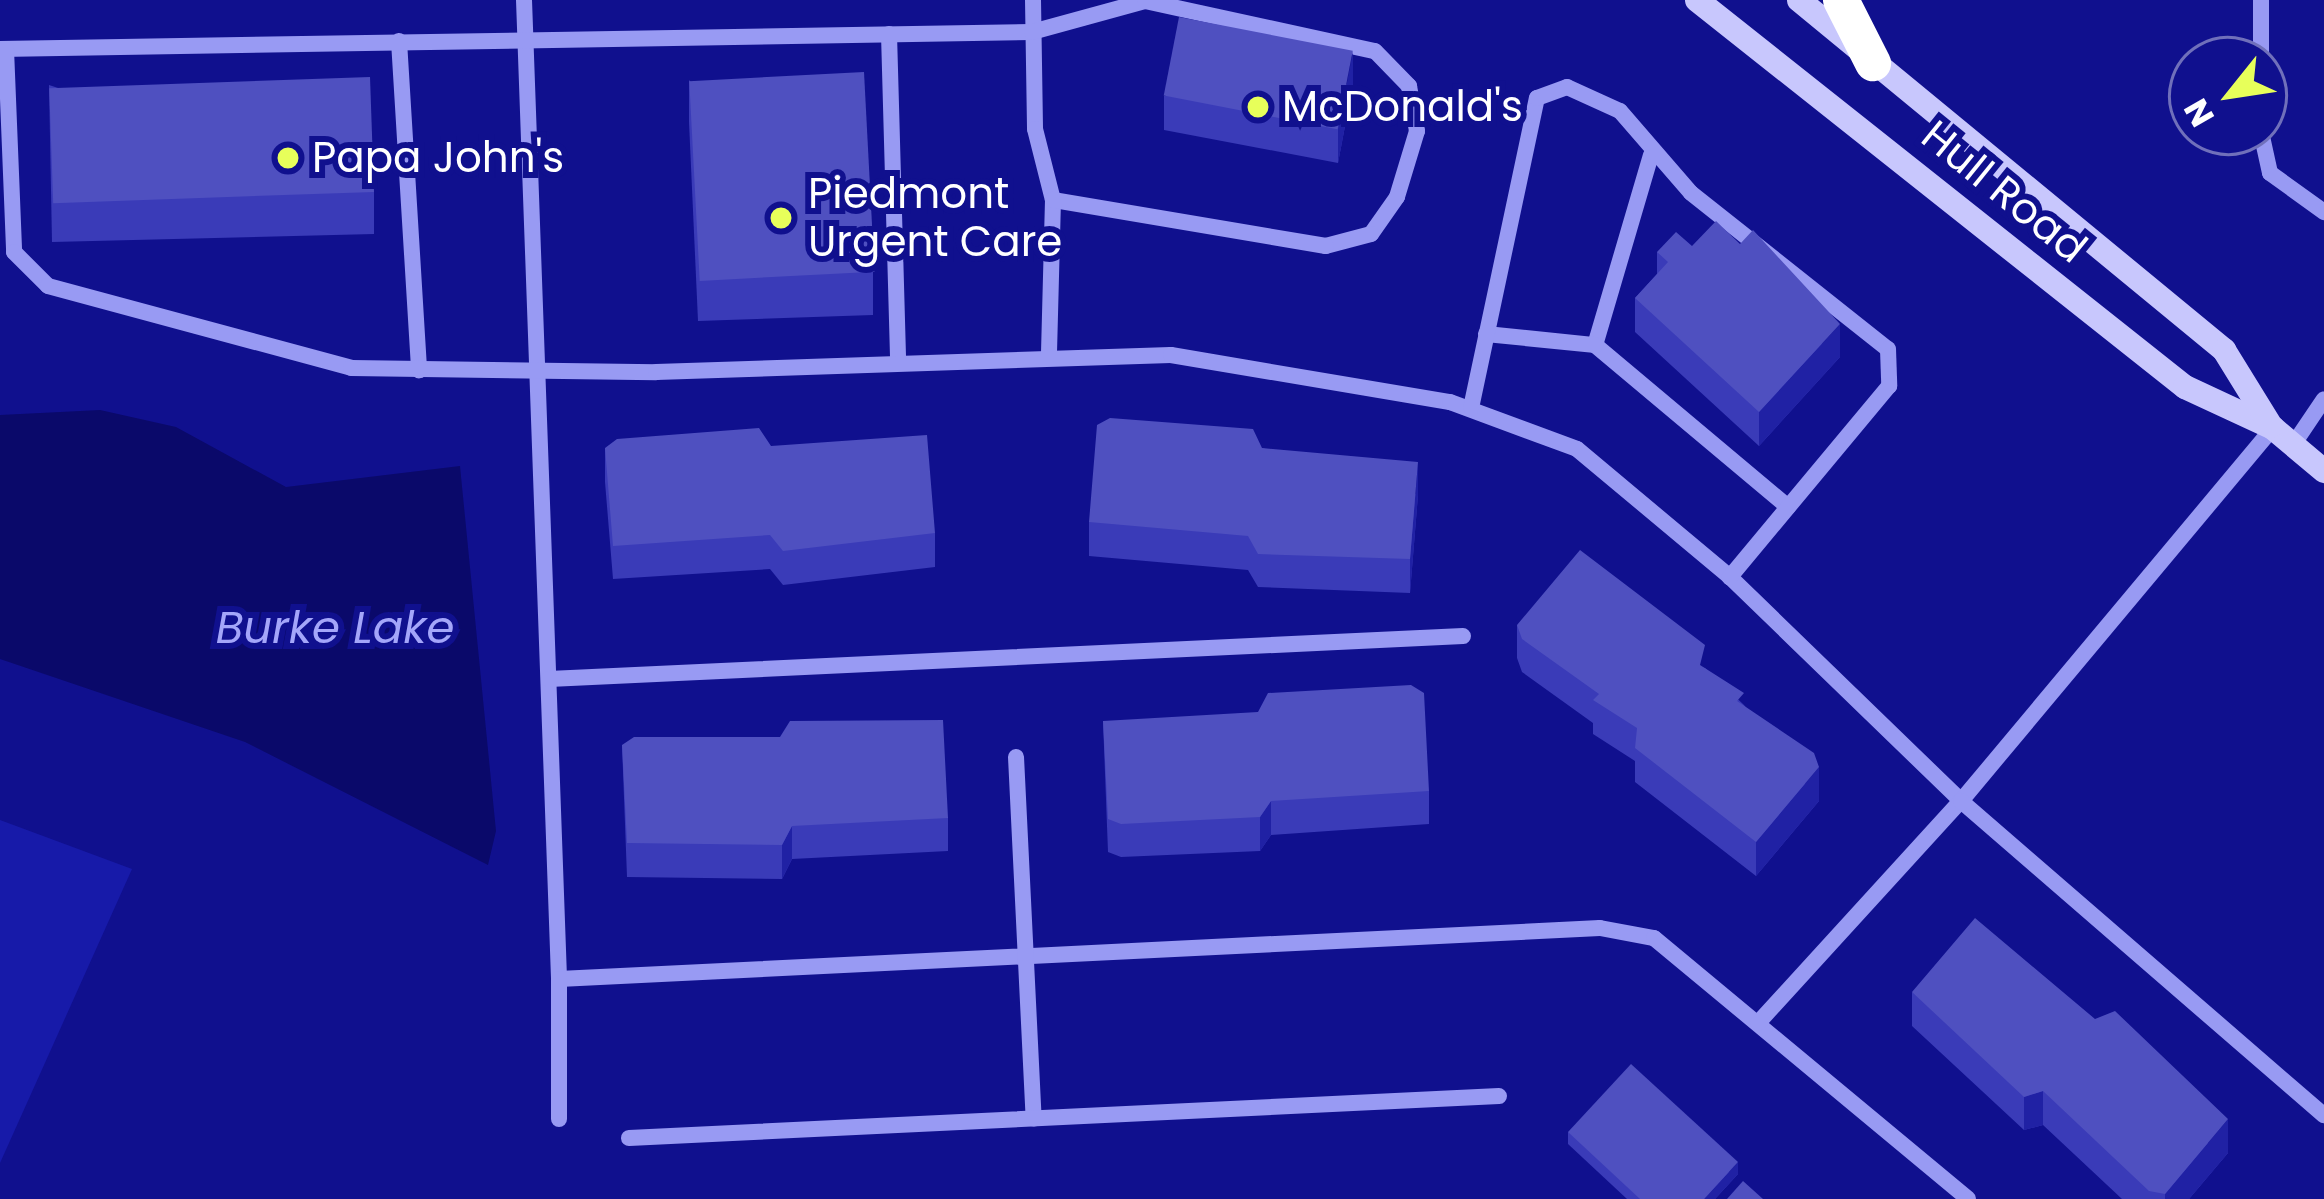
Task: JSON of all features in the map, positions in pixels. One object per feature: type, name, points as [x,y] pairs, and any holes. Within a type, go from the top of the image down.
[{"type":"highway","points":[[1841,0],[1873,63]]},
{"type":"main road","name":"Hull Road","points":[[1697,0],[2186,387],[2272,428],[2324,471]]},
{"type":"main road","name":"Hull Road","points":[[1799,0],[2224,350],[2272,428]]},
{"type":"lane","points":[[524,0],[559,980],[559,1119]]},
{"type":"lane","points":[[1033,0],[1035,129],[1053,200],[1049,352]]},
{"type":"lane","points":[[2261,0],[2261,36]]},
{"type":"lane","points":[[1053,200],[1325,246],[1371,233],[1397,197],[1417,131],[1409,86],[1375,51],[1144,1],[1032,32],[525,34],[3,49],[14,252],[48,286],[351,368],[537,372],[1049,352],[1171,355],[1471,408],[1577,449],[1730,577],[1961,801],[2324,1114]]},
{"type":"lane","points":[[890,34],[898,360]]},
{"type":"lane","points":[[399,40],[419,370]]},
{"type":"lane","points":[[1471,408],[1537,98],[1568,87],[1620,111],[1651,155],[1888,349],[1889,386],[1730,577]]},
{"type":"lane","points":[[1595,345],[1651,155]]},
{"type":"lane","points":[[2266,156],[2270,173],[2324,212]]},
{"type":"lane","points":[[1486,334],[1595,345],[1788,507]]},
{"type":"lane","points":[[2293,445],[2324,399]]},
{"type":"lane","points":[[1758,1023],[1961,801],[2272,428]]},
{"type":"lane","points":[[549,680],[1462,636]]},
{"type":"lane","points":[[1016,757],[1034,1119]]},
{"type":"lane","points":[[559,980],[1026,953],[1600,928],[1654,938],[1968,1199]]},
{"type":"lane","points":[[629,1138],[1499,1096]]},
{"type":"shaded area","points":[[0,820],[132,869],[0,1163]]},
{"type":"water","name":"Burke Lake","points":[[100,410],[176,427],[286,487],[460,466],[496,831],[488,865],[245,742],[0,659],[0,415]]},
{"type":"building","points":[[1179,17],[1353,51],[1337,129],[1164,96]]},
{"type":"building","name":"Piedmont Urgent Care","points":[[864,72],[874,272],[700,281],[689,81]]},
{"type":"building","points":[[370,77],[374,192],[53,203],[49,88]]},
{"type":"building","points":[[1716,221],[1740,244],[1753,230],[1840,324],[1759,412],[1635,298],[1668,262],[1657,252],[1676,232],[1692,246]]},
{"type":"building","points":[[1110,418],[1253,429],[1262,448],[1418,462],[1410,559],[1258,554],[1248,536],[1089,522],[1097,425]]},
{"type":"building","points":[[759,428],[771,446],[927,435],[935,533],[783,551],[770,535],[613,546],[605,448],[617,439]]},
{"type":"building","points":[[1580,550],[1705,645],[1700,665],[1744,693],[1737,701],[1814,753],[1819,767],[1756,842],[1635,748],[1637,728],[1593,700],[1599,694],[1522,639],[1517,625]]},
{"type":"building","points":[[1411,685],[1424,693],[1429,791],[1271,801],[1260,817],[1121,824],[1108,819],[1103,721],[1258,712],[1268,693]]},
{"type":"building","points":[[943,720],[948,818],[792,826],[782,845],[627,843],[622,745],[634,737],[780,737],[790,721]]},
{"type":"building","points":[[1975,918],[2095,1019],[2115,1011],[2228,1119],[2165,1194],[2149,1191],[2043,1091],[2024,1097],[1912,992]]},
{"type":"building","points":[[1631,1064],[1738,1162],[1704,1199],[1640,1199],[1568,1132]]},
{"type":"building","points":[[1743,1181],[1763,1199],[1727,1199]]},
{"type":"place","name":"McDonald's","points":[[1258,107]]},
{"type":"place","name":"Papa John's","points":[[288,158]]},
{"type":"place","name":"Piedmont Urgent Care","points":[[781,218]]}]
